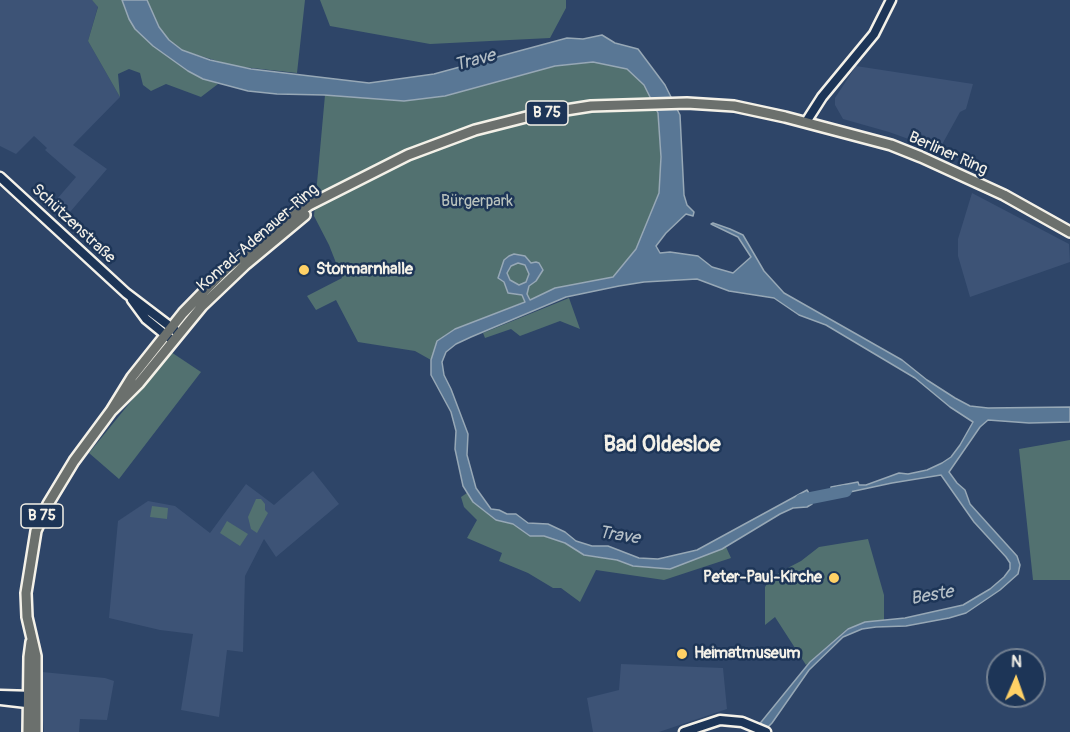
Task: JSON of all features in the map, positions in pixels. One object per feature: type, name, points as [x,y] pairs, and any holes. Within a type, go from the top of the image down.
[{"type":"main road","name":"Konrad-Adenauer-Ring","points":[[172,334],[285,230],[333,193],[408,155],[485,127],[574,108],[642,103],[734,106],[806,122]]},
{"type":"main road","name":"Berliner Ring","points":[[806,122],[891,145],[928,159],[1004,195],[1070,232]]},
{"type":"main road","name":"B 75","points":[[28,732],[36,656],[27,617],[26,593],[39,521],[60,481],[111,411],[132,377],[172,334]]},
{"type":"main road","name":"B 75","points":[[33,700],[36,732]]},
{"type":"street","points":[[806,122],[822,97],[874,34],[891,0]]},
{"type":"street","name":"Schützenstraße","points":[[0,177],[172,334]]},
{"type":"street","points":[[0,695],[33,700]]},
{"type":"street","points":[[0,700],[33,700]]},
{"type":"street","points":[[684,732],[710,722],[730,720],[766,732]]},
{"type":"shaded area","points":[[0,0],[92,0],[98,6],[88,41],[120,97],[73,145],[107,169],[64,219],[51,206],[76,177],[45,150],[47,148],[34,136],[16,154],[0,146]]},
{"type":"shaded area","points":[[122,0],[147,0],[159,27],[169,40],[182,50],[210,60],[251,69],[369,83],[434,74],[567,38],[583,39],[602,35],[615,43],[638,49],[665,85],[680,115],[684,195],[687,205],[694,212],[693,216],[686,214],[666,233],[656,246],[660,253],[698,256],[712,267],[733,273],[751,257],[738,237],[711,224],[730,229],[743,235],[764,271],[784,293],[902,360],[927,380],[970,406],[988,408],[1070,407],[1070,422],[1029,423],[988,420],[980,427],[949,472],[965,490],[970,504],[1017,556],[1020,565],[1018,574],[1000,590],[966,613],[906,626],[862,629],[843,637],[809,670],[772,723],[763,732],[753,732],[810,662],[848,629],[865,622],[905,618],[963,605],[990,589],[1010,569],[1010,563],[1006,557],[974,522],[941,475],[831,496],[831,487],[858,482],[859,485],[866,485],[899,473],[908,474],[927,470],[942,463],[951,457],[973,422],[950,407],[915,378],[826,325],[799,315],[774,298],[729,291],[697,279],[619,286],[566,297],[471,337],[446,352],[442,362],[444,375],[468,434],[467,455],[476,488],[491,509],[516,514],[528,523],[548,524],[565,532],[576,541],[592,546],[608,546],[639,558],[658,559],[697,550],[807,490],[810,495],[817,494],[817,499],[807,507],[793,508],[780,514],[722,549],[670,569],[633,566],[617,560],[584,555],[565,543],[544,536],[530,536],[513,524],[496,520],[473,502],[463,486],[455,449],[456,431],[451,412],[431,375],[431,360],[437,341],[455,329],[525,302],[522,295],[508,293],[504,282],[498,278],[504,260],[509,256],[514,254],[525,256],[531,263],[539,263],[543,270],[536,281],[529,286],[527,294],[530,300],[555,288],[613,277],[636,249],[659,193],[661,157],[658,113],[644,85],[627,69],[593,62],[555,66],[445,96],[404,101],[248,91],[203,79],[188,71],[153,46],[135,29]],"holes":[[[518,263],[525,265],[529,274],[526,282],[519,285],[510,280],[507,273],[511,266]]]},
{"type":"shaded area","points":[[856,66],[973,84],[966,109],[960,112],[939,150],[843,119],[835,105],[835,98]]},
{"type":"shaded area","points":[[972,193],[1069,244],[1070,262],[970,297],[958,256],[958,239]]},
{"type":"shaded area","points":[[313,471],[339,504],[276,557],[264,539],[245,576],[243,652],[227,650],[219,717],[181,710],[193,634],[160,630],[109,618],[118,521],[148,501],[175,506],[210,533],[246,484],[274,505]]},
{"type":"shaded area","points":[[621,664],[723,668],[727,709],[659,732],[593,732],[587,698],[619,690]]},
{"type":"shaded area","points":[[42,672],[105,678],[114,681],[107,720],[80,719],[79,732],[44,732],[41,698]]},
{"type":"green space","points":[[92,0],[122,0],[129,19],[188,71],[218,84],[201,97],[166,84],[151,91],[143,85],[140,73],[129,69],[118,74],[120,97],[88,41],[98,7]]},
{"type":"green space","points":[[147,0],[305,0],[297,73],[234,66],[181,50],[159,27]]},
{"type":"green space","points":[[320,0],[566,0],[566,8],[550,38],[430,44],[330,26]]},
{"type":"green space","name":"Bürgerpark","points":[[593,62],[628,69],[644,85],[658,113],[661,157],[659,193],[636,249],[613,277],[529,300],[455,329],[437,341],[431,360],[415,351],[358,342],[336,300],[316,310],[307,296],[342,278],[314,216],[325,95],[404,101],[445,96],[555,66]]},
{"type":"green space","points":[[569,298],[580,329],[560,321],[520,336],[511,329],[485,338],[483,333]]},
{"type":"green space","points":[[171,352],[201,372],[119,479],[89,453]]},
{"type":"green space","points":[[1070,440],[1070,580],[1033,580],[1019,449]]},
{"type":"green space","points":[[467,493],[473,502],[496,520],[513,524],[530,536],[544,536],[565,543],[584,555],[617,560],[633,566],[670,569],[726,547],[731,558],[664,580],[596,570],[580,602],[561,588],[553,588],[528,573],[499,561],[502,553],[467,538],[477,520],[464,507],[461,497]]},
{"type":"green space","points":[[256,499],[261,499],[268,513],[257,533],[251,529],[248,517]]},
{"type":"green space","points":[[152,506],[168,508],[167,519],[150,517]]},
{"type":"green space","points":[[227,521],[248,534],[240,546],[220,533]]},
{"type":"green space","points":[[868,539],[884,595],[884,624],[848,628],[806,665],[775,617],[765,625],[765,587],[780,572],[801,561],[819,547]]},
{"type":"waterway","name":"Trave","points":[[801,500],[846,491]]},
{"type":"place","name":"Stormarnhalle","points":[[304,270]]},
{"type":"place","name":"Peter-Paul-Kirche","points":[[834,578]]},
{"type":"place","name":"Heimatmuseum","points":[[682,654]]},
{"type":"district","name":"Bad Oldesloe","points":[[662,445]]},
{"type":"water label","name":"Beste","points":[[932,596]]}]
